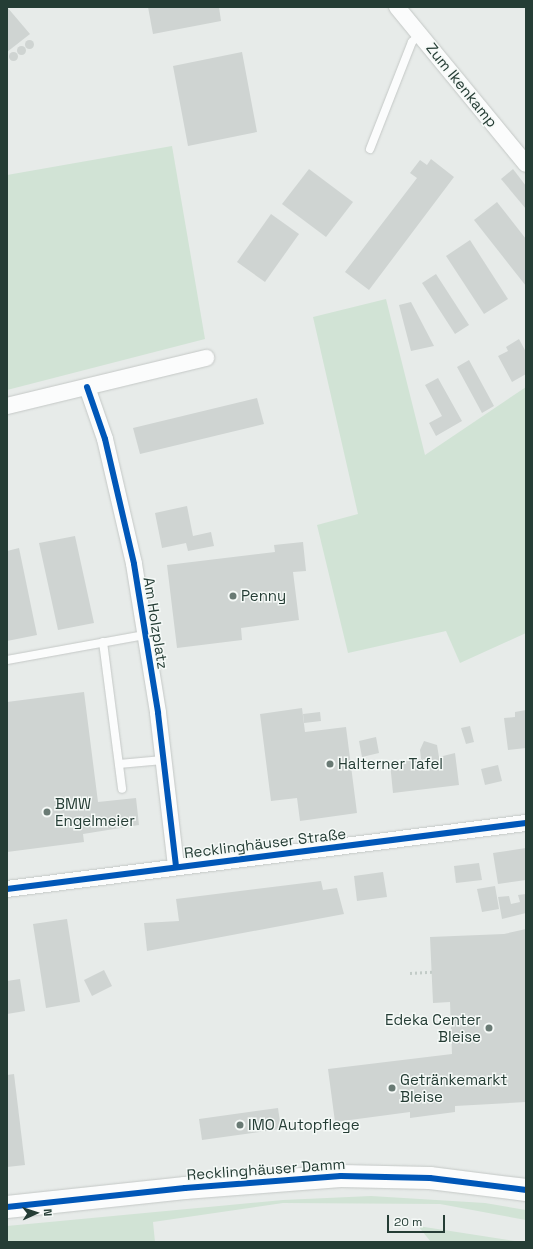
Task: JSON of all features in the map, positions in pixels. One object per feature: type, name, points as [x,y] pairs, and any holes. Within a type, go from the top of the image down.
[{"type":"main road","name":"Recklinghäuser Damm","points":[[7,1207],[185,1188],[341,1176],[430,1178],[526,1190]]},
{"type":"street","name":"Zum Ikenkamp","points":[[397,7],[421,33],[526,164]]},
{"type":"street","points":[[7,406],[206,358]]},
{"type":"street","name":"Am Holzplatz","points":[[87,387],[105,439],[134,564],[163,760],[176,867]]},
{"type":"street","name":"Recklinghäuser Straße","points":[[7,889],[526,823]]},
{"type":"lane","points":[[370,149],[412,42],[421,33]]},
{"type":"lane","points":[[7,660],[145,635]]},
{"type":"lane","points":[[103,642],[122,789]]},
{"type":"lane","points":[[119,764],[163,760]]},
{"type":"path","points":[[410,973],[432,972]]},
{"type":"green space","points":[[172,146],[205,339],[7,390],[7,175]]},
{"type":"green space","points":[[386,299],[425,455],[526,387],[526,633],[460,663],[446,631],[348,653],[317,525],[358,514],[313,317]]},
{"type":"green space","points":[[371,1196],[485,1203],[526,1210],[526,1220],[440,1204],[283,1203],[153,1222],[155,1242],[7,1242],[7,1226],[283,1200]]},
{"type":"green space","points":[[418,1226],[521,1242],[431,1242]]},
{"type":"building","points":[[7,7],[30,34],[7,52]]},
{"type":"building","points":[[148,7],[219,7],[221,21],[153,34]]},
{"type":"building","points":[[27,40],[31,40],[33,44],[31,48],[27,48],[25,46],[25,42]]},
{"type":"building","points":[[19,46],[23,46],[25,50],[23,54],[19,54],[17,52],[17,48]]},
{"type":"building","points":[[11,52],[15,52],[17,56],[15,60],[11,60],[9,58],[9,54]]},
{"type":"building","points":[[242,52],[257,132],[188,146],[173,66]]},
{"type":"building","points":[[431,159],[454,177],[369,290],[345,272],[417,178],[410,173],[420,160],[427,165]]},
{"type":"building","points":[[309,169],[353,202],[326,237],[282,204]]},
{"type":"building","points":[[513,169],[526,186],[526,209],[501,179]]},
{"type":"building","points":[[497,202],[526,239],[526,286],[474,220]]},
{"type":"building","points":[[271,214],[299,234],[265,282],[237,262]]},
{"type":"building","points":[[470,240],[508,299],[484,314],[446,256]]},
{"type":"building","points":[[436,274],[469,325],[455,334],[422,283]]},
{"type":"building","points":[[411,302],[434,346],[411,351],[399,305]]},
{"type":"building","points":[[519,339],[526,352],[526,374],[512,382],[498,356],[508,351],[506,347]]},
{"type":"building","points":[[469,360],[494,406],[482,413],[457,367]]},
{"type":"building","points":[[438,378],[462,421],[436,436],[429,423],[442,416],[425,385]]},
{"type":"building","points":[[257,398],[264,424],[140,454],[133,428]]},
{"type":"building","points":[[187,506],[193,536],[211,532],[214,546],[188,551],[186,543],[162,548],[155,513]]},
{"type":"building","points":[[75,536],[94,623],[58,630],[39,543]]},
{"type":"building","name":"Penny","points":[[303,542],[306,571],[293,572],[299,620],[241,628],[242,640],[177,648],[167,565],[275,552],[274,545]]},
{"type":"building","points":[[19,548],[37,635],[7,641],[7,551]]},
{"type":"building","points":[[84,692],[98,802],[136,798],[139,825],[83,834],[84,842],[7,852],[7,702]]},
{"type":"building","points":[[302,708],[305,732],[346,727],[357,813],[300,821],[297,798],[271,801],[260,714]]},
{"type":"building","points":[[526,710],[526,748],[508,750],[504,718],[515,717],[515,712]]},
{"type":"building","points":[[320,712],[321,721],[304,723],[303,714]]},
{"type":"building","points":[[470,726],[474,742],[466,744],[461,728]]},
{"type":"building","points":[[376,737],[379,753],[362,757],[359,741]]},
{"type":"building","points":[[424,741],[437,745],[439,757],[455,753],[459,785],[393,793],[390,763],[421,759],[420,750]]},
{"type":"building","points":[[498,765],[502,781],[485,785],[481,769]]},
{"type":"building","points":[[526,848],[526,880],[498,884],[493,853]]},
{"type":"building","points":[[479,863],[482,880],[456,883],[454,866]]},
{"type":"building","points":[[383,872],[387,897],[357,901],[354,876]]},
{"type":"building","points":[[321,881],[323,890],[337,888],[344,914],[147,951],[144,923],[179,921],[176,899]]},
{"type":"building","points":[[495,886],[499,909],[482,912],[477,889]]},
{"type":"building","points":[[526,894],[526,913],[502,919],[498,897],[509,896],[511,904],[520,902],[518,895]]},
{"type":"building","points":[[67,919],[80,1002],[46,1008],[33,924]]},
{"type":"building","name":"Edeka Center Bleise","points":[[526,929],[526,1102],[455,1106],[455,1112],[410,1118],[410,1112],[335,1122],[328,1069],[452,1054],[450,1002],[433,1003],[430,937],[504,934]]},
{"type":"building","points":[[104,970],[112,986],[92,996],[84,980]]},
{"type":"building","points":[[20,979],[25,1011],[7,1014],[7,981]]},
{"type":"building","points":[[14,1074],[25,1165],[7,1167],[7,1075]]},
{"type":"building","name":"IMO Autopflege","points":[[278,1108],[281,1129],[202,1140],[199,1119]]},
{"type":"cycle path","points":[[87,387],[105,439],[134,564],[158,713],[176,867]]},
{"type":"cycle path","points":[[7,889],[526,823]]},
{"type":"cycle path","points":[[7,1207],[185,1188],[341,1176],[430,1178],[526,1190]]},
{"type":"place","name":"Penny","points":[[233,596]]},
{"type":"place","name":"Halterner Tafel","points":[[330,764]]},
{"type":"place","name":"BMW Engelmeier","points":[[47,812]]},
{"type":"place","name":"Edeka Center Bleise","points":[[489,1028]]},
{"type":"place","name":"Getränkemarkt Bleise","points":[[392,1088]]},
{"type":"place","name":"IMO Autopflege","points":[[240,1125]]}]
